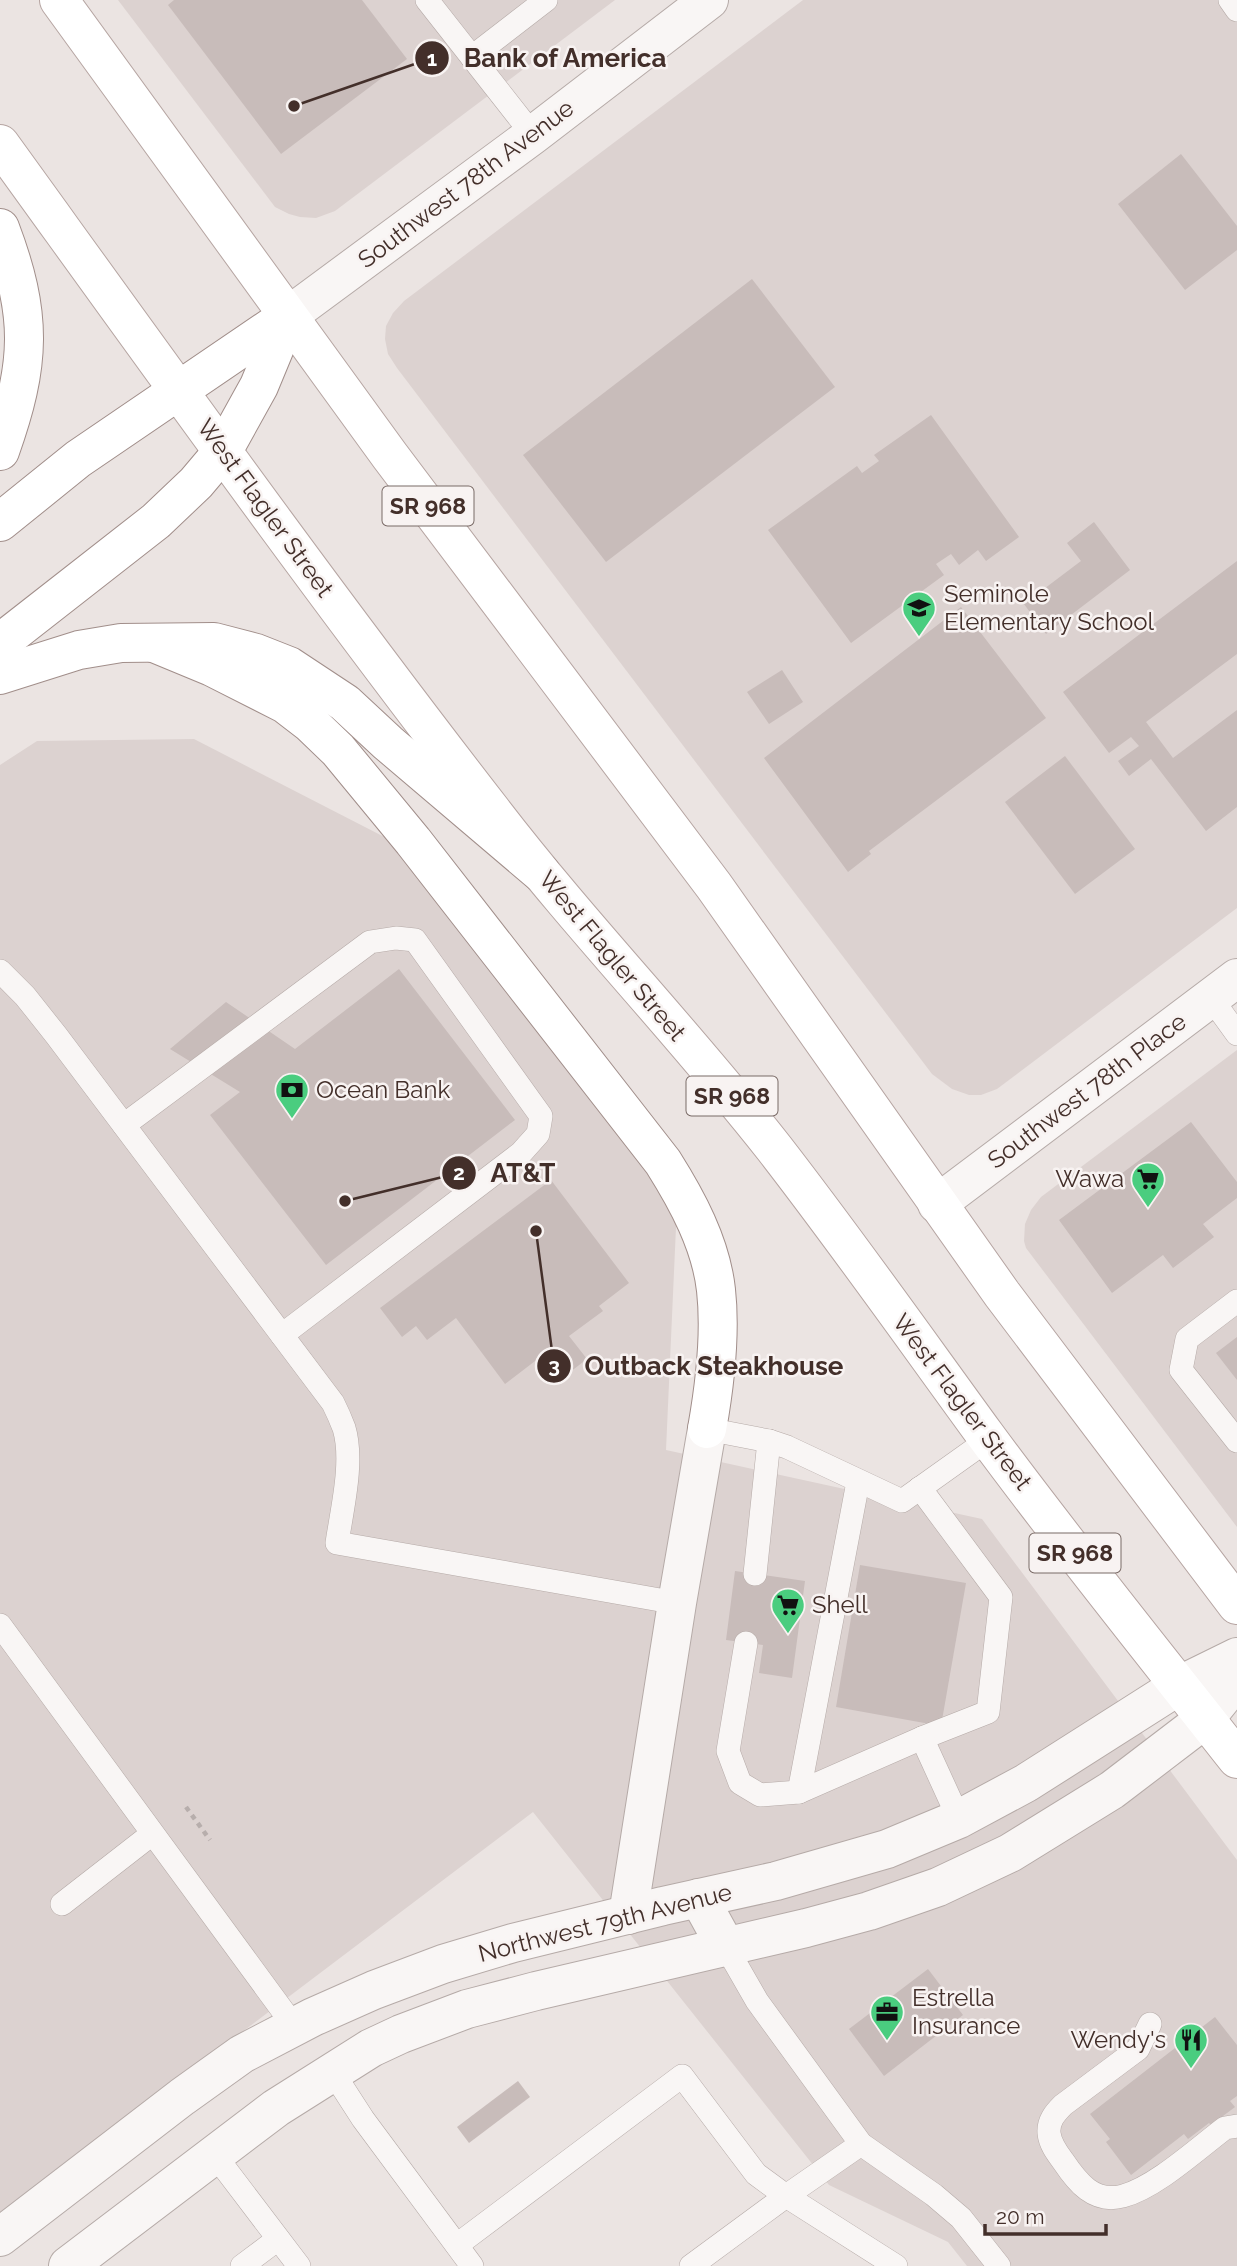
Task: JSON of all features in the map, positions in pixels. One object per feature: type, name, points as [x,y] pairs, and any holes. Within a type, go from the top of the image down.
[{"type":"main road","name":"SR 968","points":[[59,0],[398,467],[714,886],[1002,1294],[1237,1605]]},
{"type":"main road","name":"West Flagler Street","points":[[0,144],[336,605],[541,873],[774,1148],[989,1439],[1118,1609],[1237,1759]]},
{"type":"main road","points":[[0,228],[23,302],[25,343],[21,384],[0,451]]},
{"type":"main road","points":[[0,522],[78,459],[288,316]]},
{"type":"main road","points":[[0,643],[156,521],[196,483],[223,451],[259,386],[288,316]]},
{"type":"main road","points":[[0,675],[79,650],[121,643],[214,642],[256,653],[289,666],[345,703],[541,873]]},
{"type":"main road","points":[[154,643],[212,667],[285,704],[338,750],[422,852],[663,1162],[693,1215],[716,1288],[715,1363],[707,1429]]},
{"type":"street","name":"Southwest 78th Avenue","points":[[288,316],[533,135],[709,0]]},
{"type":"street","name":"Southwest 78th Place","points":[[937,1204],[1224,988]]},
{"type":"street","points":[[628,1915],[707,1429]]},
{"type":"street","name":"Northwest 79th Avenue","points":[[0,2237],[182,2097],[242,2054],[294,2026],[374,1990],[443,1965],[534,1938],[852,1861],[909,1840],[959,1819],[1026,1783],[1180,1685],[1237,1657]]},
{"type":"street","name":"Northwest 79th Avenue","points":[[68,2266],[276,2108],[371,2048],[467,2009],[869,1911],[977,1870],[1096,1801],[1150,1763],[1205,1719],[1237,1679]]},
{"type":"street","points":[[699,1898],[726,1947]]},
{"type":"lane","points":[[427,0],[533,135]]},
{"type":"lane","points":[[472,57],[546,0]]},
{"type":"lane","points":[[1230,0],[1237,10]]},
{"type":"lane","points":[[124,1125],[370,942],[396,938],[415,940],[541,1116],[538,1134],[521,1153],[282,1335]]},
{"type":"lane","points":[[0,971],[25,996],[333,1403],[345,1430],[348,1454],[337,1543],[677,1603]]},
{"type":"lane","points":[[1224,988],[1237,1034]]},
{"type":"lane","points":[[1237,1301],[1187,1339],[1181,1370],[1237,1441]]},
{"type":"lane","points":[[707,1429],[787,1447],[902,1501],[989,1439]]},
{"type":"lane","points":[[755,1574],[769,1441]]},
{"type":"lane","points":[[799,1792],[858,1482]]},
{"type":"lane","points":[[746,1643],[728,1751],[740,1783],[760,1795],[799,1792],[988,1712],[1001,1597],[920,1488]]},
{"type":"lane","points":[[0,1625],[294,2026]]},
{"type":"lane","points":[[922,1738],[959,1819]]},
{"type":"lane","points":[[62,1904],[152,1834]]},
{"type":"lane","points":[[726,1947],[757,2001],[861,2144],[934,2195],[961,2218],[999,2266]]},
{"type":"lane","points":[[1150,2024],[1138,2049],[1052,2116],[1049,2130],[1051,2143],[1081,2186],[1092,2193],[1121,2197],[1140,2189],[1225,2128],[1237,2126]]},
{"type":"lane","points":[[332,2071],[363,2119],[472,2266]]},
{"type":"lane","points":[[457,2245],[682,2076],[756,2174],[896,2266]]},
{"type":"lane","points":[[691,2266],[861,2144]]},
{"type":"lane","points":[[214,2154],[299,2266]]},
{"type":"lane","points":[[243,2266],[278,2239]]},
{"type":"path","points":[[186,1807],[210,1840]]},
{"type":"shaded area","points":[[118,0],[615,0],[335,211],[316,218],[300,217],[275,207]]},
{"type":"shaded area","name":"Seminole Elementary School","points":[[803,0],[1237,0],[1237,908],[997,1089],[981,1095],[969,1095],[952,1089],[932,1074],[397,368],[388,354],[385,339],[386,326],[404,301]]},
{"type":"shaded area","points":[[194,739],[398,844],[677,1205],[666,1450],[982,1519],[1237,1860],[1237,2266],[967,2266],[948,2242],[829,2185],[533,1812],[0,2215],[0,765],[37,741]]},
{"type":"shaded area","points":[[1237,1050],[1237,1527],[1026,1248],[1024,1241],[1025,1224],[1041,1197]]},
{"type":"building","points":[[174,0],[362,0],[407,59],[281,154],[168,5]]},
{"type":"building","points":[[1181,154],[1237,226],[1237,250],[1185,290],[1118,204]]},
{"type":"building","points":[[752,279],[835,387],[606,562],[523,455]]},
{"type":"building","points":[[931,415],[1019,537],[986,561],[978,550],[959,565],[951,554],[936,564],[944,575],[851,643],[768,530],[857,466],[862,473],[879,461],[874,455]]},
{"type":"building","points":[[1094,522],[1130,570],[1046,634],[1024,604],[1081,561],[1067,543]]},
{"type":"building","points":[[1237,561],[1237,654],[1146,722],[1173,758],[1237,710],[1237,807],[1206,831],[1151,759],[1129,776],[1118,761],[1139,746],[1131,737],[1109,753],[1063,692]]},
{"type":"building","points":[[961,607],[1046,718],[869,851],[871,854],[848,872],[764,758]]},
{"type":"building","points":[[782,670],[803,702],[769,724],[747,692]]},
{"type":"building","points":[[1065,756],[1135,849],[1075,894],[1005,802]]},
{"type":"building","points":[[399,969],[515,1120],[326,1265],[210,1115],[240,1092],[170,1049],[226,1002],[295,1049]]},
{"type":"building","name":"Wawa","points":[[1191,1122],[1237,1182],[1237,1198],[1203,1224],[1214,1237],[1173,1268],[1163,1255],[1112,1293],[1059,1220]]},
{"type":"building","points":[[551,1180],[629,1283],[599,1306],[603,1311],[569,1336],[587,1359],[557,1382],[539,1358],[505,1384],[456,1318],[427,1340],[416,1326],[402,1337],[380,1308]]},
{"type":"building","points":[[1237,1337],[1237,1380],[1216,1353]]},
{"type":"building","name":"Shell","points":[[860,1565],[966,1583],[941,1726],[836,1707]]},
{"type":"building","points":[[735,1571],[805,1581],[792,1678],[759,1673],[763,1645],[726,1640]]},
{"type":"building","points":[[928,1969],[963,2015],[884,2076],[849,2029]]},
{"type":"building","name":"Wendy's","points":[[1215,2017],[1237,2045],[1237,2096],[1230,2101],[1235,2107],[1188,2139],[1184,2134],[1131,2175],[1106,2142],[1110,2139],[1090,2114]]},
{"type":"building","points":[[518,2081],[530,2097],[469,2143],[457,2127]]},
{"type":"place","name":"Bank of America","points":[[294,106]]},
{"type":"place","name":"Seminole Elementary School","points":[[919,638]]},
{"type":"place","name":"Ocean Bank","points":[[292,1120]]},
{"type":"place","name":"AT&T","points":[[345,1201]]},
{"type":"place","name":"Wawa","points":[[1148,1209]]},
{"type":"place","name":"Outback Steakhouse","points":[[536,1231]]},
{"type":"place","name":"Shell","points":[[788,1635]]},
{"type":"place","name":"Estrella Insurance","points":[[887,2042]]},
{"type":"place","name":"Wendy's","points":[[1191,2070]]}]
